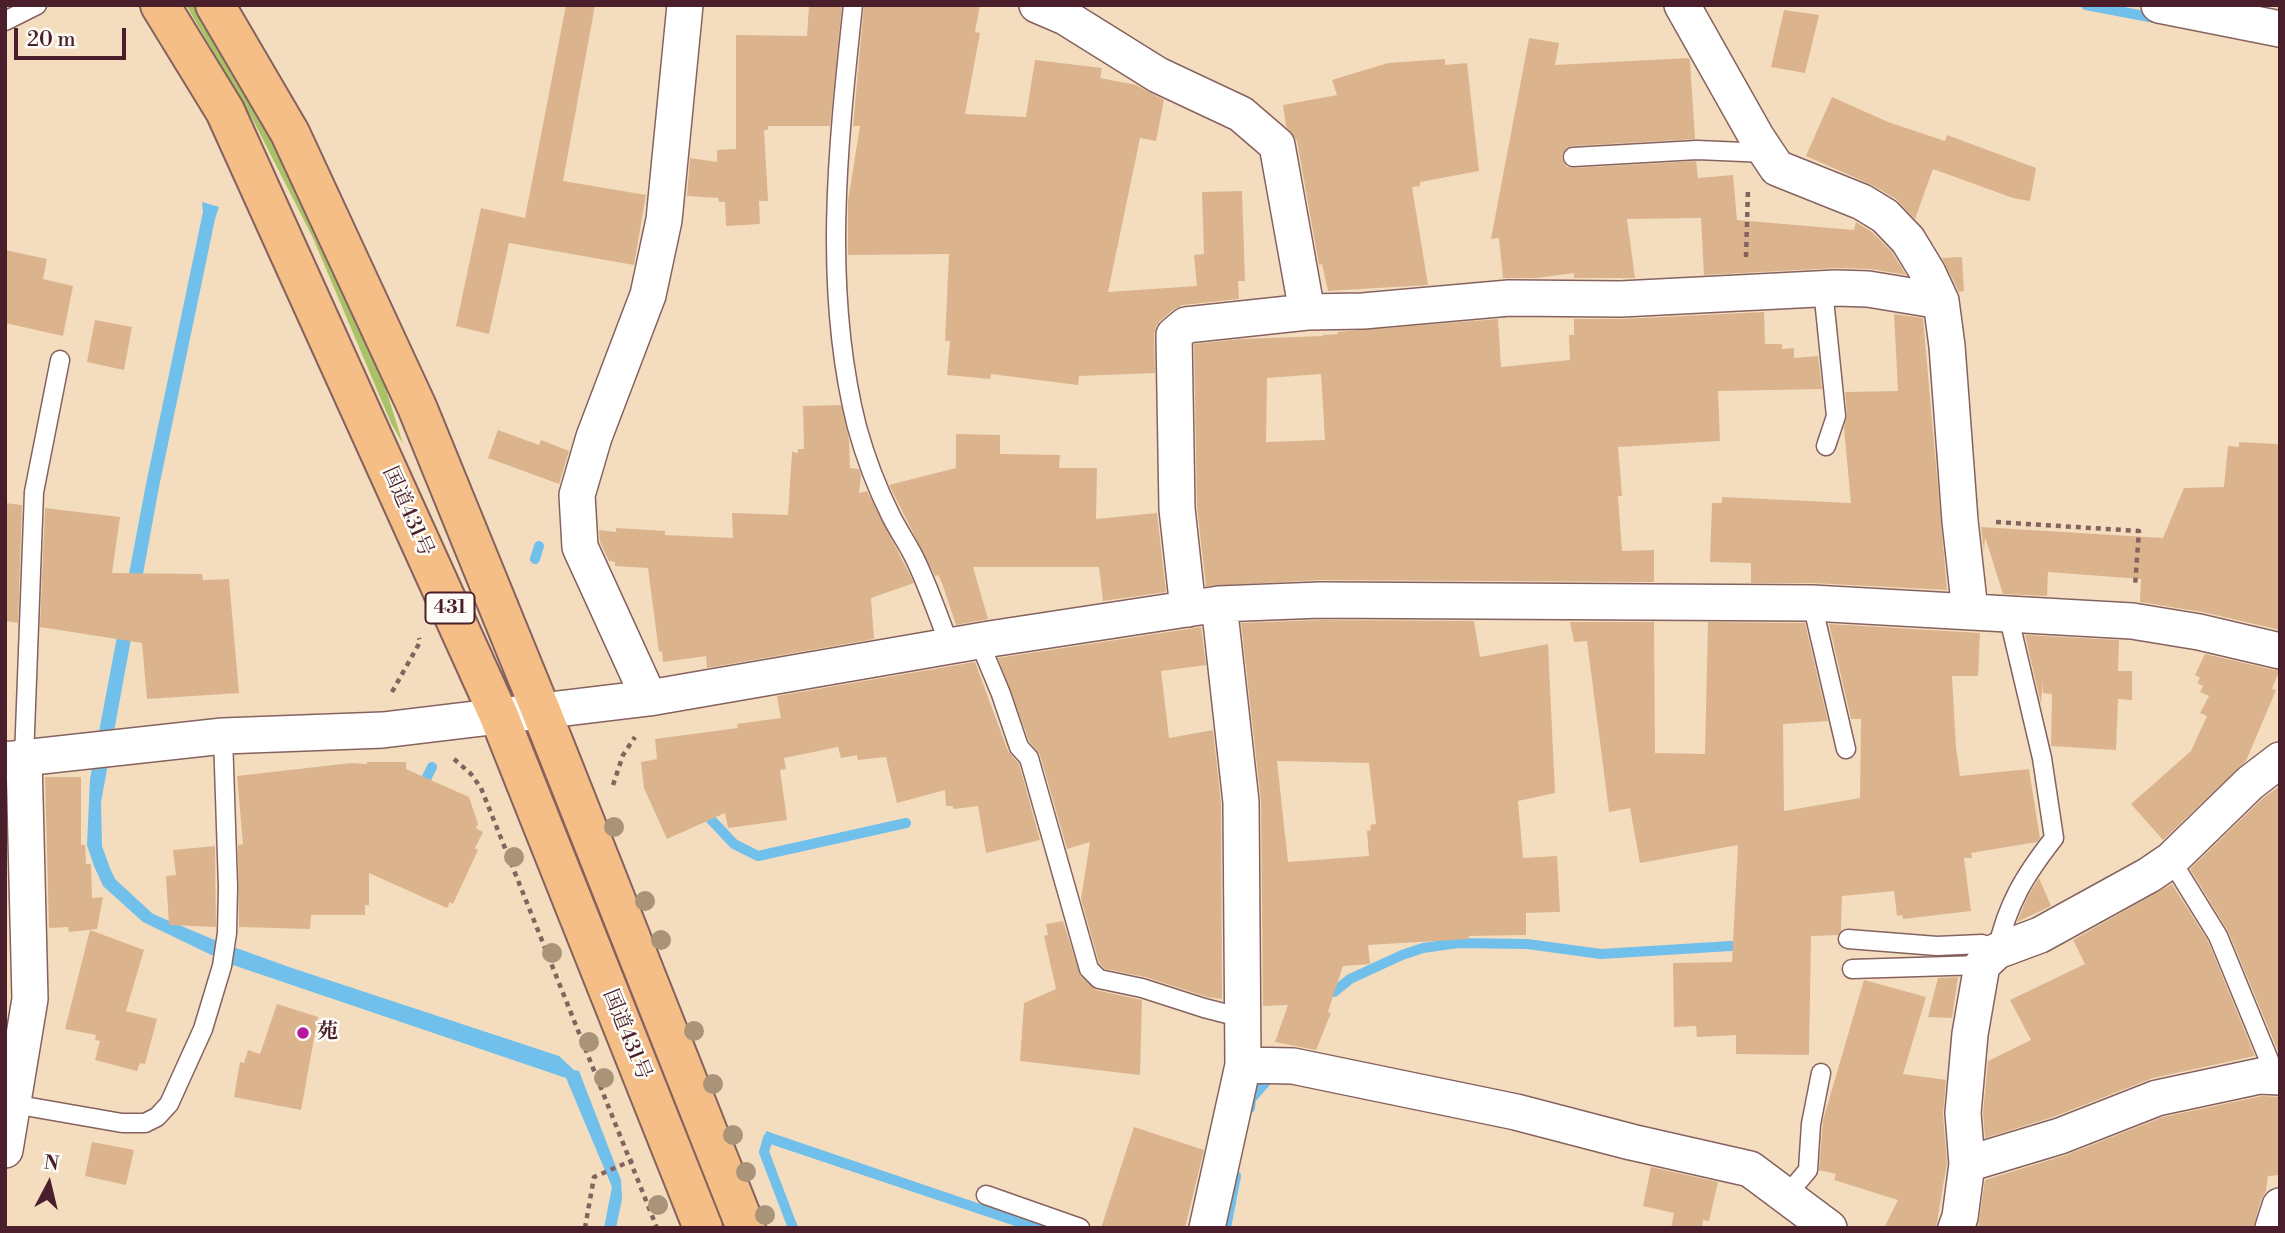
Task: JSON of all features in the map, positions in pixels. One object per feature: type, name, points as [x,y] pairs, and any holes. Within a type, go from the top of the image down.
[{"type":"highway","name":"国道431号","points":[[160,5],[225,111],[499,716],[703,1228]]},
{"type":"highway","name":"国道431号","points":[[215,5],[290,133],[417,407],[746,1228]]},
{"type":"street","points":[[646,714],[580,547],[577,495],[594,437],[648,295],[664,220],[685,5]]},
{"type":"street","points":[[1037,5],[1065,17],[1158,75],[1241,114],[1277,145],[1307,312]]},
{"type":"street","points":[[1682,5],[1777,168],[1862,202],[1885,216],[1908,240],[1941,301],[1970,611]]},
{"type":"street","points":[[2159,5],[2280,29]]},
{"type":"street","points":[[1207,1228],[1243,1065],[1241,802],[1203,606],[1177,509],[1174,335],[1186,326],[1307,312],[1363,311],[1509,298],[1621,299],[1868,289],[1941,301]]},
{"type":"street","points":[[5,1150],[30,999],[15,759],[223,736],[383,730],[541,711],[646,714],[964,643],[1203,606],[1320,600],[1812,603],[1970,611],[2132,621],[2199,632],[2280,651]]},
{"type":"street","points":[[1956,1228],[1967,1164],[1963,1113],[1970,1034],[1990,958],[2040,935],[2171,860],[2250,783],[2280,760]]},
{"type":"street","points":[[1243,1065],[1293,1066],[1516,1112],[1750,1169],[1829,1228]]},
{"type":"street","points":[[1967,1164],[2060,1136],[2157,1098],[2260,1076],[2278,1077]]},
{"type":"street","points":[[2273,1228],[2280,1206]]},
{"type":"lane","points":[[5,21],[37,5]]},
{"type":"lane","points":[[853,5],[836,214],[835,262],[845,367],[857,427],[867,459],[890,514],[964,643],[1001,694],[1019,747],[1029,758],[1089,969],[1099,979],[1142,988],[1242,1018]]},
{"type":"lane","points":[[1573,157],[1684,150],[1767,153]]},
{"type":"lane","points":[[1823,289],[1836,416],[1826,446]]},
{"type":"lane","points":[[15,759],[34,492],[60,360]]},
{"type":"lane","points":[[1812,603],[1846,749]]},
{"type":"lane","points":[[1990,958],[2003,920],[2028,872],[2054,838],[2042,758],[2008,614]]},
{"type":"lane","points":[[13,1104],[121,1123],[145,1122],[157,1117],[169,1104],[203,1029],[222,966],[227,933],[223,736]]},
{"type":"lane","points":[[2171,860],[2218,936],[2278,1077]]},
{"type":"lane","points":[[1848,939],[1937,946],[1982,944],[1990,958]]},
{"type":"lane","points":[[1852,969],[1990,958]]},
{"type":"lane","points":[[1786,1196],[1808,1170],[1811,1124],[1821,1073]]},
{"type":"lane","points":[[986,1195],[1080,1228]]},
{"type":"path","points":[[1745,293],[1749,166],[1767,153]]},
{"type":"path","points":[[1960,521],[2139,531],[2132,621]]},
{"type":"path","points":[[412,656],[421,653]]},
{"type":"path","points":[[612,790],[618,766],[646,714]]},
{"type":"path","points":[[624,737],[629,747]]},
{"type":"path","points":[[446,754],[471,774],[481,788],[657,1228]]},
{"type":"path","points":[[585,1228],[594,1177],[620,1165]]},
{"type":"green space","points":[[186,5],[197,5],[223,48],[321,235],[374,351],[403,444],[391,423],[313,238],[254,122]]},
{"type":"water","points":[[202,202],[219,207],[159,487],[101,802],[102,846],[110,868],[115,879],[153,914],[217,941],[559,1056],[574,1070],[579,1071],[621,1180],[622,1199],[616,1228],[604,1228],[612,1187],[566,1078],[230,964],[143,922],[103,886],[94,866],[87,845],[90,779],[146,484],[203,212]]},
{"type":"water","points":[[766,1131],[1051,1228],[1021,1228],[764,1142]]},
{"type":"building","points":[[566,5],[595,5],[563,181],[646,195],[634,265],[509,243],[489,334],[456,326],[481,208],[525,218]]},
{"type":"building","points":[[809,5],[842,5],[830,126],[768,126],[768,130],[764,130],[768,201],[759,201],[760,224],[726,226],[725,202],[719,202],[718,198],[687,196],[690,158],[717,162],[717,150],[736,149],[736,35],[807,36]]},
{"type":"building","points":[[864,5],[980,5],[975,32],[980,33],[965,114],[1026,117],[1035,60],[1102,68],[1100,78],[1136,85],[1164,100],[1156,141],[1140,138],[1108,292],[1197,286],[1194,255],[1204,254],[1202,192],[1242,191],[1245,281],[1238,281],[1239,299],[1183,305],[1161,320],[1154,335],[1155,373],[1079,376],[1078,385],[991,374],[990,379],[947,375],[950,341],[945,341],[949,254],[848,255],[848,201],[860,126],[853,126]]},
{"type":"building","points":[[1784,10],[1819,15],[1805,73],[1771,67]]},
{"type":"building","points":[[1529,38],[1559,43],[1555,65],[1689,58],[1690,61],[1695,139],[1572,146],[1563,153],[1562,158],[1567,167],[1696,161],[1698,178],[1733,175],[1737,220],[1854,230],[1856,222],[1872,232],[1892,252],[1906,275],[1871,269],[1837,268],[1704,275],[1701,218],[1627,219],[1635,278],[1574,278],[1574,273],[1537,278],[1503,278],[1499,238],[1491,239]]},
{"type":"building","points":[[1445,59],[1445,65],[1467,63],[1479,171],[1420,182],[1420,186],[1412,187],[1428,285],[1328,291],[1322,264],[1319,265],[1297,141],[1286,126],[1283,105],[1337,95],[1332,80],[1388,63]]},
{"type":"building","points":[[1832,97],[1888,122],[1945,141],[1947,135],[2036,168],[2030,201],[2013,198],[1933,169],[1915,219],[1896,199],[1872,185],[1806,156]]},
{"type":"building","points":[[5,250],[47,259],[43,279],[73,286],[63,336],[5,323]]},
{"type":"building","points":[[1962,257],[1964,291],[1959,292],[1942,258]]},
{"type":"building","points":[[1764,312],[1765,344],[1782,344],[1782,349],[1794,348],[1794,358],[1818,356],[1822,389],[1718,391],[1720,441],[1618,447],[1622,496],[1618,496],[1622,551],[1654,550],[1654,582],[1320,580],[1206,586],[1197,508],[1194,344],[1323,336],[1338,334],[1337,332],[1498,319],[1501,367],[1570,360],[1569,335],[1574,335],[1574,319]],"holes":[[[1321,374],[1325,440],[1266,442],[1267,378]]]},
{"type":"building","points":[[1894,314],[1923,318],[1947,590],[1813,583],[1751,583],[1751,563],[1710,562],[1712,503],[1722,503],[1722,497],[1851,503],[1844,428],[1847,415],[1845,392],[1898,391]]},
{"type":"building","points":[[95,320],[132,327],[124,370],[87,362]]},
{"type":"building","points":[[841,405],[849,440],[850,468],[859,469],[861,475],[859,493],[867,491],[914,583],[871,598],[874,639],[707,668],[706,656],[663,662],[662,651],[659,652],[648,568],[615,566],[615,562],[609,561],[600,542],[599,530],[616,532],[616,528],[665,531],[665,535],[733,538],[732,513],[788,515],[792,452],[798,453],[798,449],[804,449],[803,406]]},
{"type":"building","points":[[498,430],[539,445],[541,440],[569,451],[559,484],[488,458]]},
{"type":"building","points":[[956,434],[1000,435],[1000,454],[1060,455],[1059,468],[1097,468],[1096,519],[1157,513],[1166,592],[1103,601],[1099,567],[973,567],[988,619],[956,625],[942,583],[938,575],[935,576],[889,485],[956,468]]},
{"type":"building","points":[[2239,442],[2280,446],[2280,630],[2202,612],[2140,602],[2141,579],[2048,572],[2047,596],[2003,594],[1985,537],[1984,553],[1981,527],[2163,538],[2184,488],[2224,487],[2228,446],[2239,447]]},
{"type":"building","points":[[5,503],[22,505],[18,623],[5,621]]},
{"type":"building","points":[[45,508],[120,517],[112,573],[202,574],[203,580],[229,579],[239,693],[147,699],[142,643],[40,627]]},
{"type":"building","points":[[1320,620],[1474,621],[1480,657],[1548,644],[1555,793],[1518,801],[1523,858],[1557,856],[1560,912],[1526,913],[1526,935],[1469,936],[1469,939],[1368,945],[1370,964],[1343,966],[1328,1012],[1331,1013],[1316,1050],[1275,1042],[1288,1005],[1263,1006],[1261,802],[1241,623]],"holes":[[[1277,761],[1369,763],[1376,824],[1370,825],[1371,830],[1367,831],[1369,856],[1288,862]]]},
{"type":"building","points":[[1570,622],[1654,622],[1655,753],[1705,754],[1708,622],[1805,623],[1828,721],[1783,724],[1784,811],[1860,798],[1861,719],[1851,719],[1829,624],[1980,633],[1978,676],[1952,676],[1960,776],[2029,769],[2040,838],[2037,842],[1971,853],[1972,858],[1964,858],[1971,911],[1903,919],[1902,915],[1897,916],[1894,891],[1842,896],[1841,931],[1838,935],[1811,936],[1809,1055],[1736,1054],[1736,1035],[1697,1037],[1696,1026],[1674,1027],[1673,963],[1732,962],[1738,845],[1640,863],[1630,808],[1609,812],[1587,641],[1574,642]]},
{"type":"building","points":[[1201,627],[1206,665],[1161,671],[1169,738],[1213,730],[1221,803],[1222,999],[1207,997],[1145,977],[1105,969],[1099,963],[1081,899],[1090,842],[1067,849],[1040,755],[1029,741],[998,658]]},
{"type":"building","points":[[2025,635],[2119,640],[2118,671],[2132,671],[2132,700],[2118,699],[2116,750],[2051,746],[2052,694],[2043,693],[2043,679],[2041,704]]},
{"type":"building","points":[[2205,654],[2279,671],[2272,689],[2276,690],[2246,761],[2163,840],[2131,804],[2191,751],[2207,716],[2200,713],[2209,696],[2200,692],[2203,686],[2197,683],[2200,678],[2195,675]]},
{"type":"building","points":[[975,662],[1008,751],[1019,764],[1040,840],[986,853],[978,806],[953,809],[953,806],[946,806],[945,790],[897,803],[886,757],[858,760],[857,755],[841,758],[838,747],[784,758],[786,769],[780,770],[787,820],[728,828],[725,813],[667,839],[644,788],[641,762],[657,759],[655,739],[738,728],[737,724],[781,718],[777,696]]},
{"type":"building","points":[[367,762],[406,762],[406,769],[469,797],[478,824],[476,828],[483,832],[475,848],[478,850],[453,904],[450,902],[447,908],[369,873],[369,905],[365,905],[365,915],[311,915],[310,929],[239,927],[238,845],[243,844],[237,776]]},
{"type":"building","points":[[45,777],[81,777],[81,845],[85,845],[86,864],[91,864],[92,898],[103,897],[97,929],[69,932],[68,927],[49,928]]},
{"type":"building","points":[[2280,786],[2280,1056],[2228,931],[2190,869],[2263,798]]},
{"type":"building","points":[[215,846],[216,927],[169,925],[166,876],[176,875],[173,850]]},
{"type":"building","points":[[2039,878],[2051,906],[2017,922],[2028,896]]},
{"type":"building","points":[[2172,884],[2208,941],[2255,1056],[2153,1078],[2053,1117],[1985,1138],[1983,1113],[1988,1061],[2031,1040],[2010,1000],[2085,964],[2073,940]]},
{"type":"building","points":[[1063,921],[1081,977],[1096,990],[1142,1000],[1140,1075],[1020,1061],[1024,1003],[1056,989],[1044,936],[1048,935],[1046,924]]},
{"type":"building","points":[[90,930],[144,950],[126,1011],[157,1019],[145,1064],[140,1063],[137,1071],[95,1060],[100,1041],[95,1040],[96,1035],[65,1029]]},
{"type":"building","points":[[1958,977],[1952,1018],[1928,1017],[1938,978]]},
{"type":"building","points":[[1864,980],[1926,997],[1903,1074],[1946,1080],[1943,1114],[1947,1163],[1936,1228],[1884,1228],[1898,1200],[1834,1180],[1836,1174],[1819,1170],[1823,1120]]},
{"type":"building","points":[[277,1004],[318,1017],[301,1110],[234,1097],[240,1062],[244,1063],[248,1050],[260,1054]]},
{"type":"building","points":[[2262,1096],[2280,1097],[2280,1175],[2268,1176],[2266,1191],[2253,1228],[1978,1228],[1985,1180],[2066,1155],[2163,1117]]},
{"type":"building","points":[[1134,1127],[1204,1150],[1185,1228],[1101,1228]]},
{"type":"building","points":[[92,1142],[134,1150],[126,1185],[85,1176]]},
{"type":"building","points":[[1651,1167],[1718,1182],[1709,1221],[1703,1220],[1702,1228],[1671,1228],[1674,1213],[1643,1206]]},
{"type":"waterway","points":[[2086,5],[2160,19]]},
{"type":"waterway","points":[[535,559],[539,546]]},
{"type":"waterway","points":[[421,789],[432,767]]},
{"type":"waterway","points":[[702,810],[734,844],[758,856],[906,823]]},
{"type":"waterway","points":[[1334,992],[1350,979],[1402,955],[1423,948],[1458,943],[1527,944],[1601,954],[1747,945]]},
{"type":"waterway","points":[[1250,1108],[1251,1099],[1271,1076]]},
{"type":"waterway","points":[[768,1138],[764,1152],[793,1228]]},
{"type":"waterway","points":[[1226,1228],[1236,1176]]},
{"type":"place","name":"苑","points":[[303,1033]]}]
